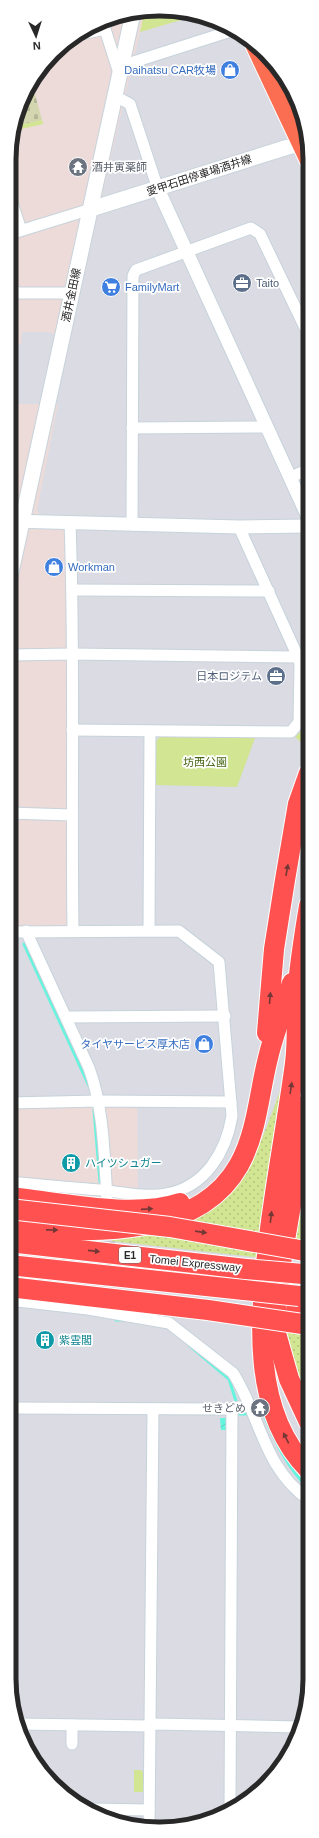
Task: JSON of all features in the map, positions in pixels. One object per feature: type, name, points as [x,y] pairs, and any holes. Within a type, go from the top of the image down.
[{"type":"highway","points":[[261,58],[301,136]]},
{"type":"highway","points":[[262,1079],[274,949],[298,804],[303,790]]},
{"type":"highway","points":[[303,944],[297,998],[295,1060],[272,1212],[263,1299],[262,1339],[263,1365],[271,1403],[286,1440],[303,1463]]},
{"type":"highway","points":[[16,1217],[80,1230],[128,1227],[156,1223],[187,1213],[207,1202],[217,1194],[232,1176],[245,1153],[273,1038],[302,950]]},
{"type":"highway","points":[[16,1216],[137,1210],[161,1208],[184,1202],[205,1191],[231,1166],[245,1143],[256,1110]]},
{"type":"highway","points":[[303,1136],[282,1257],[275,1330],[277,1366],[282,1392],[290,1417],[303,1440]]},
{"type":"highway","points":[[16,1216],[170,1227],[301,1250]]},
{"type":"highway","name":"Tomei Expressway","points":[[16,1217],[246,1269],[303,1274]]},
{"type":"highway","points":[[16,1274],[241,1302],[303,1308]]},
{"type":"highway","points":[[241,1302],[303,1328]]},
{"type":"highway","name":"Tomei Expressway","points":[[241,1302],[303,1308]]},
{"type":"highway","points":[[275,1330],[289,1379],[303,1409]]},
{"type":"main road","name":"酒井金田線","points":[[16,521],[72,293],[132,19]]},
{"type":"main road","name":"愛甲石田停車場酒井線","points":[[91,209],[302,145]]},
{"type":"street","points":[[104,27],[120,70],[226,33]]},
{"type":"street","points":[[115,96],[130,104],[158,189],[303,505]]},
{"type":"street","points":[[16,232],[91,209]]},
{"type":"street","points":[[132,525],[133,276],[136,270],[187,250],[251,228],[260,234],[303,323]]},
{"type":"street","points":[[16,292],[18,293],[72,293]]},
{"type":"street","points":[[132,428],[267,427]]},
{"type":"street","points":[[291,477],[303,472]]},
{"type":"street","points":[[16,521],[239,527],[303,526]]},
{"type":"street","points":[[70,522],[72,590],[72,931]]},
{"type":"street","points":[[72,730],[291,732],[299,722],[300,664],[269,591],[239,527]]},
{"type":"street","points":[[72,590],[269,591]]},
{"type":"street","points":[[16,655],[72,654],[298,657],[303,655]]},
{"type":"street","points":[[149,930],[150,731]]},
{"type":"street","points":[[16,814],[71,814]]},
{"type":"street","points":[[26,931],[89,1068],[99,1101],[107,1196]]},
{"type":"street","points":[[16,932],[179,931],[219,962],[225,1016],[232,1116],[229,1134],[220,1154],[205,1175],[187,1187],[166,1194],[107,1196],[16,1215]]},
{"type":"street","points":[[66,1017],[225,1016]]},
{"type":"street","points":[[16,1103],[99,1101],[231,1102]]},
{"type":"street","points":[[16,1301],[112,1308],[169,1323],[233,1374],[239,1383],[230,1803]]},
{"type":"street","points":[[16,1408],[153,1409],[239,1407]]},
{"type":"street","points":[[239,1407],[264,1442],[280,1472],[303,1496]]},
{"type":"street","points":[[149,1822],[153,1409]]},
{"type":"street","points":[[24,1724],[150,1726],[154,1724],[231,1725],[235,1727],[294,1727]]},
{"type":"street","points":[[72,1724],[72,1744]]},
{"type":"street","points":[[101,1809],[149,1810]]},
{"type":"shaded area","points":[[186,19],[214,27],[239,40],[261,58],[284,88],[298,122],[303,150],[303,1688],[298,1716],[288,1742],[279,1758],[261,1780],[239,1798],[223,1807],[197,1817],[169,1822],[141,1821],[122,1817],[105,1811],[80,1798],[58,1780],[40,1758],[31,1742],[21,1716],[16,1688],[16,1297],[138,1188],[137,1098],[103,1098],[98,1076],[32,936],[77,935],[75,519],[41,517],[37,510],[58,404],[16,404],[16,344],[21,344],[22,332],[49,332],[69,340],[140,32]]},
{"type":"shaded area","points":[[16,937],[20,937],[27,941],[85,1069],[92,1092],[87,1097],[16,1097]]},
{"type":"green space","points":[[169,16],[186,19],[140,32],[143,17]]},
{"type":"green space","points":[[34,90],[42,120],[20,125]]},
{"type":"green space","points":[[42,120],[43,124],[20,129],[20,125]]},
{"type":"green space","points":[[303,729],[302,743],[295,737]]},
{"type":"green space","name":"坊西公園","points":[[160,737],[255,738],[237,787],[155,785],[155,742]]},
{"type":"green space","points":[[286,1074],[262,1258],[112,1241],[112,1237],[186,1223],[207,1212],[225,1197],[239,1180],[261,1140]]},
{"type":"green space","points":[[303,1170],[303,1245],[290,1242]]},
{"type":"green space","points":[[284,1330],[303,1335],[303,1390]]},
{"type":"green space","points":[[134,1770],[141,1770],[145,1774],[145,1792],[134,1792]]},
{"type":"water","points":[[220,1418],[227,1418],[227,1430],[221,1430]]},
{"type":"waterway","points":[[24,944],[90,1088]]},
{"type":"waterway","points":[[94,1110],[100,1182]]},
{"type":"waterway","points":[[116,1320],[123,1320]]},
{"type":"waterway","points":[[189,1345],[229,1379],[240,1414],[248,1414]]},
{"type":"waterway","points":[[260,1415],[264,1415],[288,1463],[303,1483]]},
{"type":"tunnel","points":[[109,1225],[111,1303]]},
{"type":"place","name":"Daihatsu CAR牧場","points":[[230,70]]},
{"type":"place","name":"酒井寅薬師","points":[[78,167]]},
{"type":"place","name":"Taito","points":[[242,283]]},
{"type":"place","name":"FamilyMart","points":[[111,287]]},
{"type":"place","name":"Workman","points":[[54,567]]},
{"type":"place","name":"日本ロジテム","points":[[276,676]]},
{"type":"place","name":"タイヤサービス厚木店","points":[[204,1044]]},
{"type":"place","name":"ハイツシュガー","points":[[71,1163]]},
{"type":"place","name":"紫雲閣","points":[[45,1340]]},
{"type":"place","name":"せきどめ","points":[[260,1408]]}]
